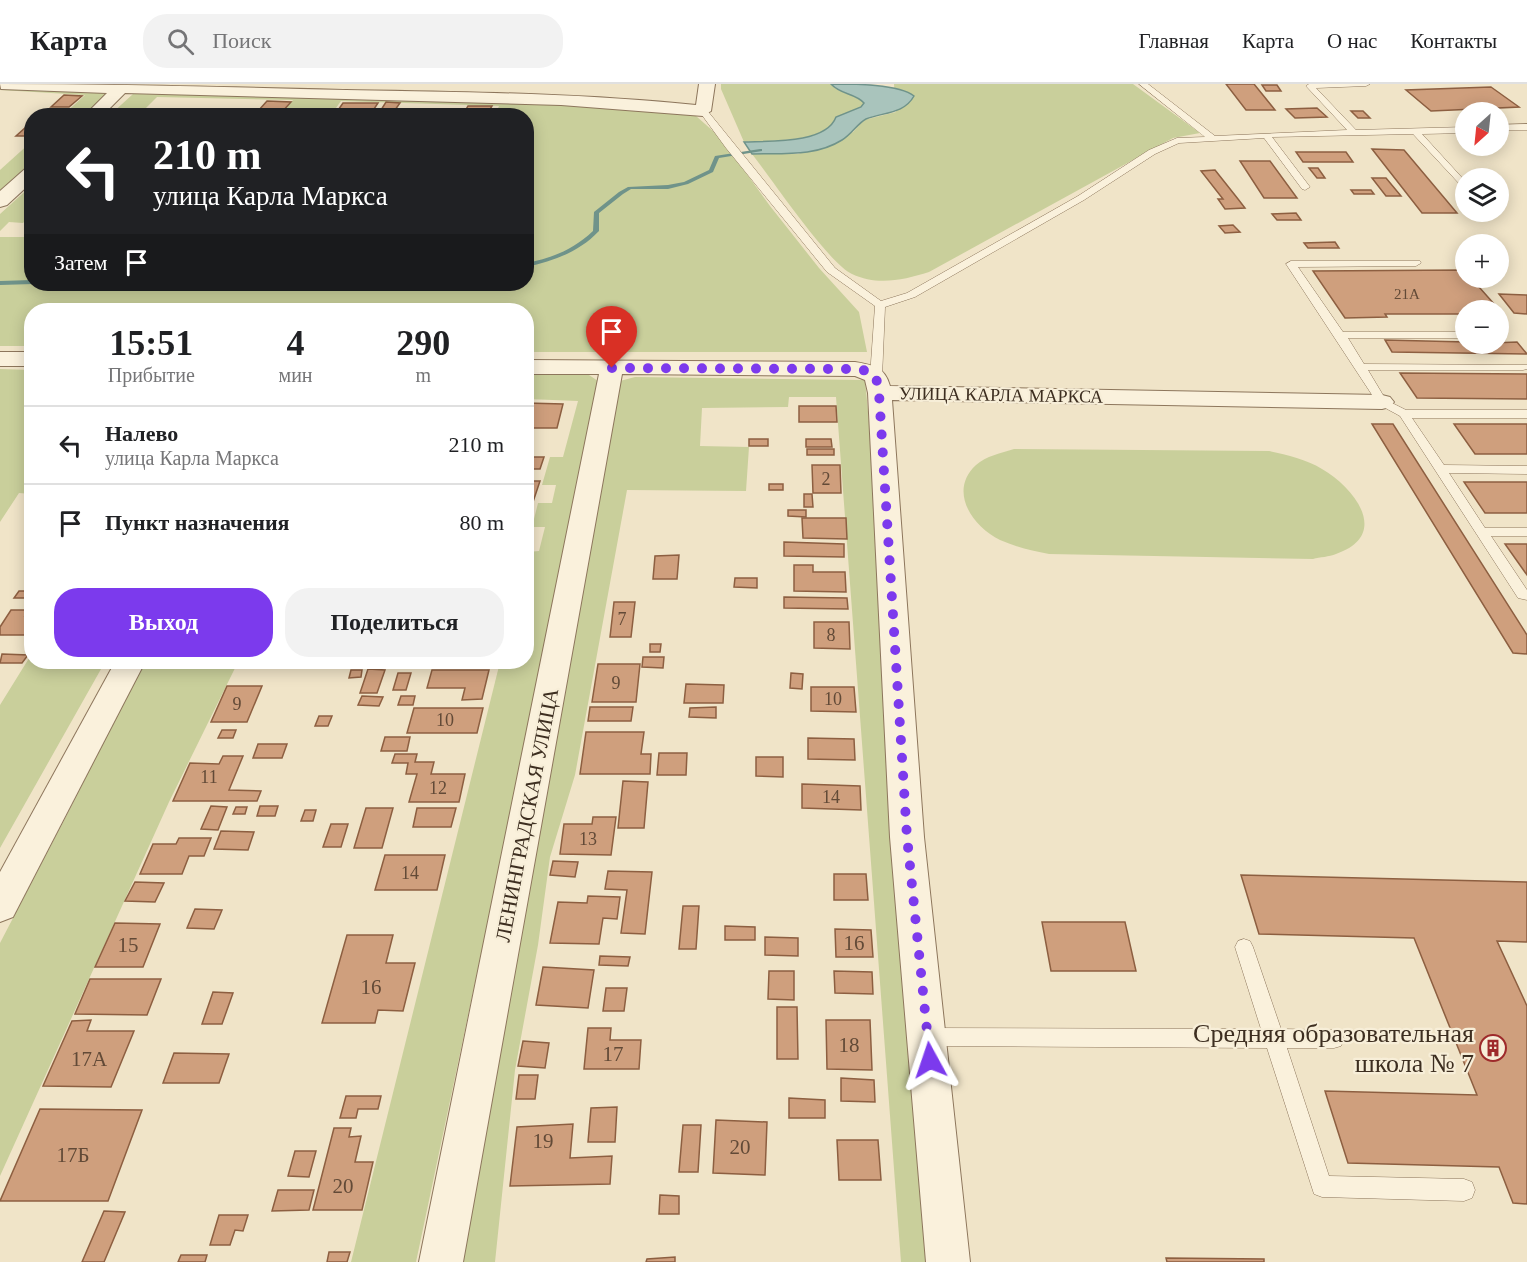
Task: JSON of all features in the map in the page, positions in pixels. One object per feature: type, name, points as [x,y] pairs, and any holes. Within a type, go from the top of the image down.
[{"type":"street","points":[[1,84],[516,91],[703,111],[707,84]]},
{"type":"street","points":[[100,108],[123,86]]},
{"type":"street","points":[[314,108],[327,89]]},
{"type":"street","points":[[510,108],[516,91]]},
{"type":"street","points":[[0,201],[24,179]]},
{"type":"street","points":[[0,359],[24,359]]},
{"type":"street","name":"УЛИЦА КАРЛА МАРКСА","points":[[534,367],[855,369],[868,371],[878,385],[1382,402]]},
{"type":"street","name":"ЛЕНИНГРАДСКАЯ УЛИЦА","points":[[441,1262],[612,368]]},
{"type":"street","points":[[878,385],[907,837],[948,1262]]},
{"type":"street","points":[[0,906],[126,669]]},
{"type":"lane","points":[[1143,84],[1210,137]]},
{"type":"lane","points":[[1354,133],[1310,86],[1366,84]]},
{"type":"lane","points":[[703,111],[831,270],[880,306]]},
{"type":"lane","points":[[1509,128],[1527,127]]},
{"type":"lane","points":[[880,306],[911,295],[1081,198],[1152,152],[1177,141],[1210,137],[1455,131]]},
{"type":"lane","points":[[1416,133],[1455,176]]},
{"type":"lane","points":[[1266,135],[1305,187]]},
{"type":"lane","points":[[1416,263],[1291,264],[1340,335],[1382,402],[1404,414],[1527,414]]},
{"type":"lane","points":[[878,385],[880,306]]},
{"type":"lane","points":[[1340,335],[1455,335]]},
{"type":"lane","points":[[1360,367],[1523,367]]},
{"type":"lane","points":[[1404,414],[1523,595],[1527,595]]},
{"type":"lane","points":[[1440,470],[1527,470]]},
{"type":"lane","points":[[1481,532],[1527,532]]},
{"type":"lane","points":[[1244,947],[1322,1186],[1464,1190]]},
{"type":"lane","points":[[928,1037],[1334,1039]]},
{"type":"green space","points":[[721,84],[831,84],[864,102],[861,107],[836,117],[830,126],[821,132],[809,136],[744,142],[721,89]]},
{"type":"green space","points":[[894,84],[1133,84],[1200,133],[1173,138],[929,272],[900,279],[871,280],[852,274],[829,254],[752,154],[798,154],[853,132],[864,120],[896,112]]},
{"type":"green space","points":[[0,85],[114,89],[94,108],[71,108],[85,95],[0,90]]},
{"type":"green space","points":[[133,94],[346,96],[533,102],[696,116],[721,138],[770,206],[819,268],[859,312],[867,352],[534,352],[534,303],[24,303],[24,346],[0,346],[0,237],[24,237],[24,291],[534,291],[534,108],[341,101],[336,108],[287,108],[293,100],[157,97],[146,108],[118,108]]},
{"type":"green space","points":[[24,148],[24,175],[0,198],[0,170]]},
{"type":"green space","points":[[24,192],[23,223],[9,222],[0,231],[0,214]]},
{"type":"green space","points":[[0,369],[24,370],[24,493],[19,493],[0,522]]},
{"type":"green space","points":[[534,373],[586,373],[598,381],[600,390],[416,1262],[351,1262],[498,669],[534,669],[534,551],[539,551],[545,527],[534,527],[534,519],[538,503],[552,503],[556,485],[542,485],[550,457],[563,457],[578,401],[534,399]]},
{"type":"green space","points":[[635,377],[865,380],[950,1262],[901,1262],[836,397],[789,397],[788,407],[702,408],[700,446],[749,447],[746,491],[627,490],[575,775],[550,857],[538,945],[515,1070],[495,1262],[456,1262],[620,381]]},
{"type":"green space","points":[[1014,449],[1269,451],[1310,463],[1334,477],[1355,499],[1362,512],[1364,524],[1362,535],[1353,546],[1333,555],[1313,559],[1036,552],[1000,540],[990,534],[973,517],[964,496],[964,486],[968,475],[976,465],[989,457]]},
{"type":"green space","points":[[24,666],[24,669],[101,669],[0,848],[0,705]]},
{"type":"green space","points":[[139,669],[235,669],[169,802],[0,1176],[0,943],[72,805]]},
{"type":"water","points":[[831,84],[887,87],[914,96],[905,106],[893,112],[866,119],[845,138],[821,149],[798,153],[752,154],[744,142],[781,141],[809,137],[830,126],[836,117],[861,107],[864,103]]},
{"type":"building","points":[[1226,84],[1254,84],[1275,110],[1246,110]]},
{"type":"building","points":[[1262,85],[1277,85],[1281,91],[1266,91]]},
{"type":"building","points":[[1491,87],[1519,107],[1509,107],[1509,102],[1455,102],[1455,110],[1431,111],[1406,90]]},
{"type":"building","points":[[64,95],[82,96],[69,107],[51,107]]},
{"type":"building","points":[[267,101],[291,102],[286,108],[261,108]]},
{"type":"building","points":[[386,102],[400,103],[396,108],[382,108]]},
{"type":"building","points":[[343,103],[378,103],[375,108],[340,108]]},
{"type":"building","points":[[468,106],[492,106],[491,108],[467,108]]},
{"type":"building","points":[[1317,108],[1327,117],[1295,118],[1286,109]]},
{"type":"building","points":[[1351,111],[1363,111],[1370,118],[1358,118]]},
{"type":"building","points":[[24,129],[24,136],[16,136]]},
{"type":"building","points":[[1372,149],[1404,150],[1455,211],[1455,213],[1422,213]]},
{"type":"building","points":[[1296,152],[1346,152],[1353,162],[1303,162]]},
{"type":"building","points":[[1240,161],[1270,161],[1297,198],[1264,198]]},
{"type":"building","points":[[1309,168],[1318,168],[1325,178],[1317,178]]},
{"type":"building","points":[[1215,170],[1245,208],[1225,209],[1218,199],[1223,199],[1201,171]]},
{"type":"building","points":[[1372,178],[1386,178],[1401,196],[1386,196]]},
{"type":"building","points":[[1351,190],[1371,190],[1374,194],[1354,194]]},
{"type":"building","points":[[1296,213],[1301,220],[1277,220],[1272,214]]},
{"type":"building","points":[[1233,225],[1240,232],[1225,233],[1219,226]]},
{"type":"building","points":[[1335,242],[1339,248],[1308,248],[1304,243]]},
{"type":"building","points":[[1455,270],[1455,288],[1480,288],[1491,300],[1455,300],[1455,314],[1385,314],[1387,317],[1345,318],[1313,271]]},
{"type":"building","points":[[1499,294],[1527,295],[1527,314],[1514,313],[1509,307],[1509,300],[1504,300]]},
{"type":"building","points":[[1385,340],[1455,342],[1455,353],[1392,352]]},
{"type":"building","points":[[1509,342],[1517,342],[1527,354],[1509,354]]},
{"type":"building","points":[[1400,373],[1527,374],[1527,399],[1417,398]]},
{"type":"building","points":[[534,403],[563,404],[557,428],[534,428]]},
{"type":"building","points":[[799,406],[836,406],[837,422],[799,422]]},
{"type":"building","points":[[1372,424],[1393,424],[1527,635],[1527,654],[1513,653]]},
{"type":"building","points":[[1454,424],[1527,424],[1527,454],[1475,454]]},
{"type":"building","points":[[749,439],[768,439],[768,446],[749,446]]},
{"type":"building","points":[[806,439],[831,439],[832,447],[806,447]]},
{"type":"building","points":[[807,449],[834,449],[834,455],[807,455]]},
{"type":"building","points":[[534,457],[544,457],[540,469],[534,469]]},
{"type":"building","points":[[812,465],[840,465],[841,493],[813,493]]},
{"type":"building","points":[[534,481],[540,481],[534,499]]},
{"type":"building","points":[[1464,482],[1527,482],[1527,513],[1485,513]]},
{"type":"building","points":[[769,484],[783,484],[783,490],[769,490]]},
{"type":"building","points":[[804,494],[812,494],[813,507],[804,507]]},
{"type":"building","points":[[788,510],[806,510],[806,517],[788,516]]},
{"type":"building","points":[[802,518],[846,518],[847,539],[803,538]]},
{"type":"building","points":[[784,542],[844,544],[844,557],[784,556]]},
{"type":"building","points":[[1505,544],[1527,544],[1527,575]]},
{"type":"building","points":[[679,555],[677,579],[653,579],[655,556]]},
{"type":"building","points":[[794,565],[813,565],[813,572],[845,572],[846,592],[794,591]]},
{"type":"building","points":[[735,578],[757,578],[757,588],[734,587]]},
{"type":"building","points":[[19,591],[24,591],[24,598],[14,598]]},
{"type":"building","points":[[784,597],[847,598],[848,609],[784,608]]},
{"type":"building","points":[[614,602],[635,602],[631,637],[610,637]]},
{"type":"building","points":[[11,610],[24,610],[24,635],[0,635],[0,627]]},
{"type":"building","points":[[814,622],[849,622],[850,649],[814,648]]},
{"type":"building","points":[[650,644],[661,644],[660,652],[650,652]]},
{"type":"building","points":[[2,654],[24,655],[22,663],[0,663]]},
{"type":"building","points":[[643,657],[664,657],[663,668],[642,667]]},
{"type":"building","points":[[598,664],[640,664],[636,702],[592,702]]},
{"type":"building","points":[[368,669],[385,670],[377,693],[360,693]]},
{"type":"building","points":[[351,670],[362,670],[361,677],[349,678]]},
{"type":"building","points":[[432,670],[489,670],[482,699],[462,700],[465,688],[427,688]]},
{"type":"building","points":[[398,673],[411,673],[406,690],[393,690]]},
{"type":"building","points":[[791,673],[803,674],[802,689],[790,688]]},
{"type":"building","points":[[686,684],[724,685],[723,703],[684,703]]},
{"type":"building","points":[[227,686],[262,686],[247,722],[211,722]]},
{"type":"building","points":[[811,687],[854,687],[856,712],[811,711]]},
{"type":"building","points":[[362,696],[383,697],[379,706],[358,705]]},
{"type":"building","points":[[401,696],[415,696],[413,705],[398,705]]},
{"type":"building","points":[[590,707],[633,707],[631,721],[588,721]]},
{"type":"building","points":[[716,707],[716,718],[689,717],[690,708]]},
{"type":"building","points":[[414,708],[483,708],[477,733],[407,733]]},
{"type":"building","points":[[319,716],[332,716],[328,726],[315,726]]},
{"type":"building","points":[[222,730],[236,730],[233,738],[218,738]]},
{"type":"building","points":[[586,732],[644,732],[641,754],[651,754],[650,774],[580,774]]},
{"type":"building","points":[[385,737],[410,737],[407,751],[381,751]]},
{"type":"building","points":[[808,738],[854,739],[855,760],[808,759]]},
{"type":"building","points":[[258,744],[287,744],[282,758],[253,758]]},
{"type":"building","points":[[659,753],[687,753],[686,775],[657,775]]},
{"type":"building","points":[[395,754],[417,754],[415,762],[434,762],[431,774],[465,774],[459,802],[409,802],[417,774],[406,774],[408,763],[392,763]]},
{"type":"building","points":[[223,756],[243,756],[229,790],[261,791],[257,801],[173,801],[190,763],[219,764]]},
{"type":"building","points":[[756,757],[783,757],[783,777],[756,776]]},
{"type":"building","points":[[623,781],[648,782],[644,828],[618,828]]},
{"type":"building","points":[[802,784],[860,786],[861,810],[802,808]]},
{"type":"building","points":[[211,806],[227,807],[218,830],[201,829]]},
{"type":"building","points":[[260,806],[278,806],[275,816],[257,816]]},
{"type":"building","points":[[236,807],[247,807],[245,814],[233,814]]},
{"type":"building","points":[[366,808],[393,808],[382,848],[354,848]]},
{"type":"building","points":[[417,808],[456,808],[451,827],[413,827]]},
{"type":"building","points":[[305,810],[316,810],[313,821],[301,821]]},
{"type":"building","points":[[593,817],[616,817],[611,855],[560,854],[564,824],[592,824]]},
{"type":"building","points":[[331,824],[348,824],[341,847],[323,847]]},
{"type":"building","points":[[221,831],[254,832],[248,850],[214,849]]},
{"type":"building","points":[[179,838],[211,838],[204,856],[189,856],[182,874],[140,874],[153,844],[176,844]]},
{"type":"building","points":[[385,855],[445,855],[437,890],[375,890]]},
{"type":"building","points":[[553,861],[578,862],[575,877],[550,875]]},
{"type":"building","points":[[608,871],[652,872],[645,934],[621,933],[627,890],[605,889]]},
{"type":"building","points":[[834,874],[866,874],[868,900],[834,900]]},
{"type":"building","name":"Средняя образовательная школа № 7","points":[[1241,875],[1527,882],[1527,942],[1497,941],[1527,1006],[1527,1204],[1513,1203],[1499,1167],[1348,1163],[1325,1091],[1477,1095],[1414,938],[1259,934]]},
{"type":"building","points":[[135,882],[164,883],[155,902],[125,901]]},
{"type":"building","points":[[588,896],[620,897],[617,919],[603,918],[599,944],[550,943],[558,902],[587,903]]},
{"type":"building","points":[[683,906],[699,906],[696,949],[679,949]]},
{"type":"building","points":[[195,909],[222,910],[214,929],[187,928]]},
{"type":"building","points":[[1042,922],[1125,922],[1136,971],[1051,971]]},
{"type":"building","points":[[115,923],[160,924],[143,967],[95,967]]},
{"type":"building","points":[[725,926],[755,927],[755,940],[725,940]]},
{"type":"building","points":[[835,929],[871,930],[873,957],[836,957]]},
{"type":"building","points":[[347,935],[393,935],[386,963],[415,963],[403,1011],[378,1010],[375,1023],[322,1023]]},
{"type":"building","points":[[765,937],[798,938],[798,956],[765,955]]},
{"type":"building","points":[[600,956],[630,957],[628,966],[599,965]]},
{"type":"building","points":[[543,967],[594,970],[588,1008],[536,1005]]},
{"type":"building","points":[[769,971],[794,971],[794,1000],[768,999]]},
{"type":"building","points":[[834,971],[872,972],[873,994],[835,993]]},
{"type":"building","points":[[90,979],[161,979],[147,1015],[75,1014]]},
{"type":"building","points":[[606,988],[627,988],[624,1011],[603,1011]]},
{"type":"building","points":[[213,992],[233,993],[222,1024],[202,1024]]},
{"type":"building","points":[[777,1007],[797,1007],[798,1059],[777,1059]]},
{"type":"building","points":[[91,1020],[87,1031],[134,1031],[111,1087],[43,1086],[72,1021]]},
{"type":"building","points":[[826,1020],[870,1020],[872,1070],[827,1069]]},
{"type":"building","points":[[588,1028],[611,1028],[610,1040],[641,1040],[639,1069],[584,1069]]},
{"type":"building","points":[[523,1041],[549,1043],[545,1068],[518,1066]]},
{"type":"building","points":[[174,1053],[229,1054],[219,1083],[163,1083]]},
{"type":"building","points":[[519,1075],[538,1075],[535,1099],[516,1099]]},
{"type":"building","points":[[841,1078],[874,1080],[875,1102],[841,1101]]},
{"type":"building","points":[[346,1096],[381,1096],[378,1109],[358,1109],[356,1118],[340,1118]]},
{"type":"building","points":[[789,1098],[825,1100],[825,1118],[789,1118]]},
{"type":"building","points":[[617,1107],[615,1142],[588,1142],[591,1108]]},
{"type":"building","points":[[40,1109],[142,1110],[108,1201],[0,1201]]},
{"type":"building","points":[[716,1120],[767,1122],[765,1175],[713,1173]]},
{"type":"building","points":[[573,1124],[570,1158],[612,1156],[610,1184],[510,1186],[517,1127]]},
{"type":"building","points":[[683,1125],[701,1125],[698,1172],[679,1172]]},
{"type":"building","points":[[334,1128],[351,1128],[349,1137],[361,1136],[355,1162],[373,1162],[362,1210],[313,1210]]},
{"type":"building","points":[[837,1140],[878,1140],[881,1180],[839,1180]]},
{"type":"building","points":[[295,1151],[316,1151],[309,1177],[288,1176]]},
{"type":"building","points":[[278,1190],[314,1190],[309,1210],[272,1211]]},
{"type":"building","points":[[660,1195],[679,1196],[679,1214],[659,1214]]},
{"type":"building","points":[[104,1211],[125,1212],[104,1262],[82,1262]]},
{"type":"building","points":[[219,1215],[248,1215],[243,1231],[235,1230],[230,1245],[210,1245]]},
{"type":"building","points":[[329,1252],[350,1252],[347,1262],[327,1262]]},
{"type":"building","points":[[181,1255],[207,1255],[205,1262],[178,1262]]},
{"type":"building","points":[[675,1257],[675,1262],[646,1262],[647,1259]]},
{"type":"building","points":[[1166,1258],[1264,1259],[1264,1262],[1167,1262]]},
{"type":"waterway","points":[[534,263],[555,258],[580,244],[596,231],[596,213],[630,188],[668,187],[686,183],[711,171],[717,157],[760,150]]},
{"type":"waterway","points":[[0,283],[24,282]]},
{"type":"place","name":"Средняя образовательная школа № 7","points":[[1493,1048]]},
{"type":"route","points":[[612,368],[855,369],[868,371],[876,377],[879,393],[907,837],[930,1060]]}]
